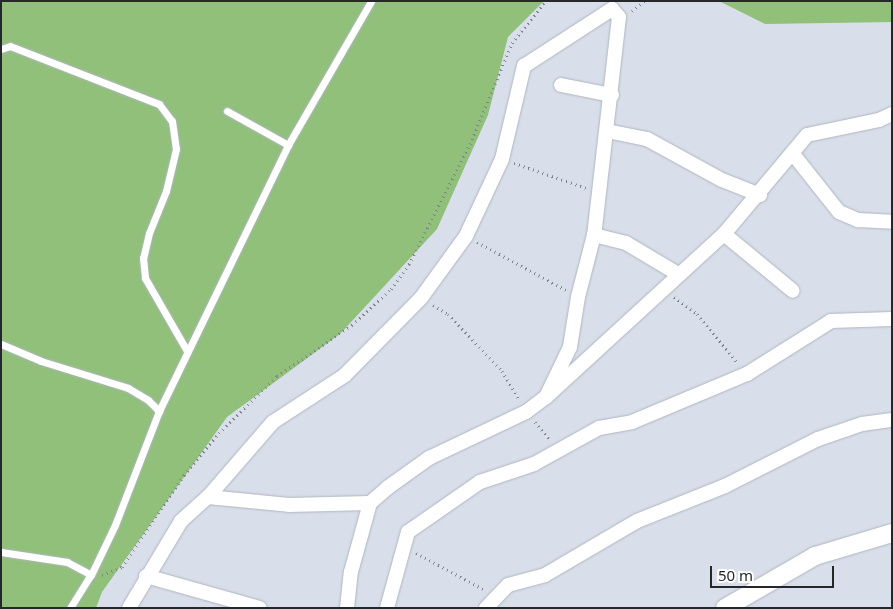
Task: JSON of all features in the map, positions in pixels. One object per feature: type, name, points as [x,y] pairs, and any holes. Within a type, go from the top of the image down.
[{"type":"street","points":[[129,608],[146,576],[181,522],[208,497],[273,422],[345,375],[421,298],[466,236],[502,159],[524,66],[612,9],[619,17],[612,95],[594,235],[578,297],[570,347],[546,397]]},
{"type":"street","points":[[561,85],[612,95]]},
{"type":"street","points":[[208,497],[289,505],[370,503],[429,458],[526,412],[546,397],[678,274],[724,234],[760,195],[807,135],[879,120],[892,114]]},
{"type":"street","points":[[607,131],[647,139],[722,180],[760,195]]},
{"type":"street","points":[[793,154],[839,212],[858,220],[882,224],[892,222]]},
{"type":"street","points":[[724,234],[793,292]]},
{"type":"street","points":[[594,235],[626,244],[678,274]]},
{"type":"street","points":[[387,608],[408,532],[480,482],[534,464],[599,428],[632,422],[747,374],[831,321],[892,319]]},
{"type":"street","points":[[486,608],[495,595],[508,585],[545,575],[638,521],[725,486],[818,439],[862,424],[892,420]]},
{"type":"street","points":[[347,608],[351,572],[370,503]]},
{"type":"street","points":[[725,608],[815,556],[892,533]]},
{"type":"street","points":[[146,576],[260,608]]},
{"type":"lane","points":[[70,608],[91,575],[115,525],[159,410],[288,145],[371,1]]},
{"type":"lane","points":[[1,49],[10,46],[159,104],[172,121],[176,149],[166,191],[149,233],[143,258],[146,278],[187,351]]},
{"type":"lane","points":[[227,110],[288,145]]},
{"type":"lane","points":[[1,344],[41,361],[128,388],[148,400],[159,410]]},
{"type":"lane","points":[[1,552],[67,562],[91,575]]},
{"type":"path","points":[[91,575],[107,575],[122,567],[184,475],[219,433],[277,376],[352,325],[391,289],[408,264],[470,144],[512,43],[546,1]]},
{"type":"path","points":[[502,159],[600,193]]},
{"type":"path","points":[[466,236],[578,297]]},
{"type":"path","points":[[663,290],[697,314],[747,374]]},
{"type":"path","points":[[421,298],[448,314],[502,371],[526,412],[559,450]]},
{"type":"path","points":[[404,546],[495,595]]},
{"type":"green space","points":[[1,1],[544,1],[508,37],[488,115],[437,229],[340,334],[227,417],[102,592],[96,608],[1,608]]},
{"type":"green space","points":[[719,1],[892,1],[892,22],[765,24]]}]
